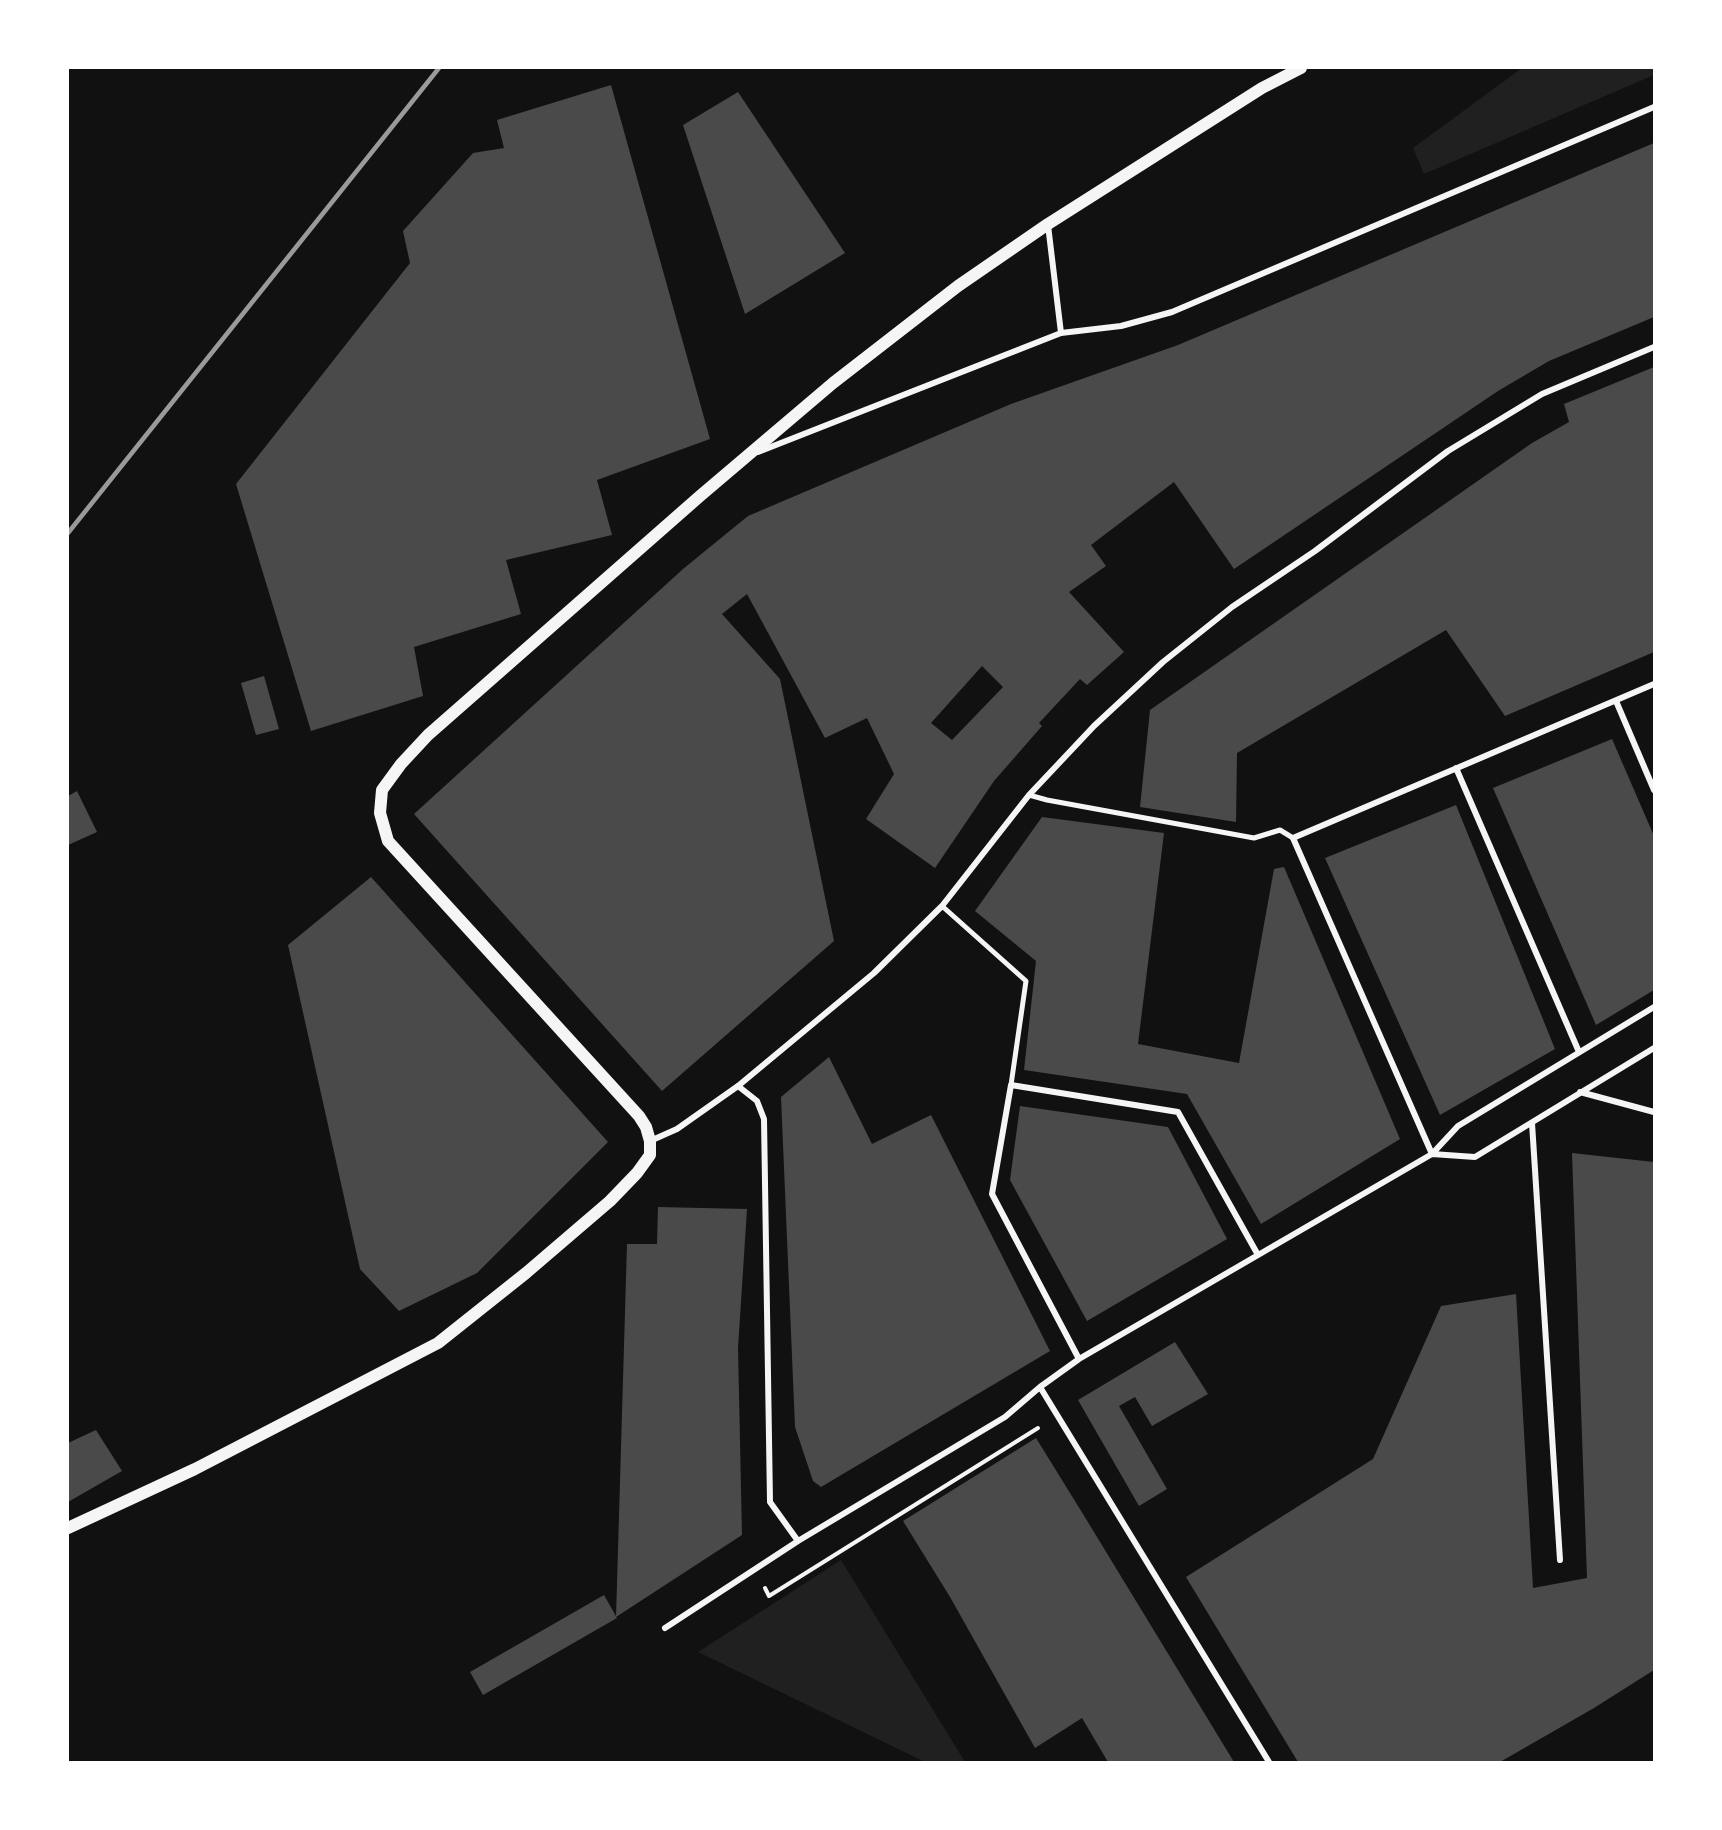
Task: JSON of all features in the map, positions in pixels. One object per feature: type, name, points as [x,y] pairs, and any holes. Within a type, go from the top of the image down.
[{"type":"main road","points":[[68,1528],[195,1470],[438,1343],[526,1273],[610,1201],[637,1173],[650,1155],[650,1141],[646,1127],[639,1116],[388,841],[380,813],[382,790],[401,764],[437,727],[745,457],[833,383],[949,293],[1048,224],[1262,88],[1301,68]]},
{"type":"street","points":[[745,457],[1061,333],[1121,326],[1172,312],[1654,107]]},
{"type":"street","points":[[1048,224],[1061,333]]},
{"type":"street","points":[[650,1141],[676,1129],[738,1086],[874,973],[942,906],[1029,795],[1094,726],[1163,662],[1232,607],[1315,550],[1448,451],[1542,394],[1654,347]]},
{"type":"street","points":[[1293,838],[1654,684]]},
{"type":"street","points":[[1616,701],[1654,790]]},
{"type":"street","points":[[1456,768],[1579,1052]]},
{"type":"street","points":[[1029,795],[1254,838],[1280,830],[1293,838],[1432,1154]]},
{"type":"street","points":[[942,906],[1026,981],[992,1194],[1079,1359]]},
{"type":"street","points":[[665,1628],[798,1541],[1005,1417],[1040,1387],[1079,1359],[1432,1154],[1458,1126],[1654,1007]]},
{"type":"street","points":[[1432,1154],[1475,1156],[1654,1048]]},
{"type":"street","points":[[1011,1085],[1178,1112],[1258,1255]]},
{"type":"street","points":[[738,1086],[757,1101],[764,1119],[770,1502],[798,1541]]},
{"type":"street","points":[[1580,1092],[1654,1112]]},
{"type":"street","points":[[1532,1123],[1560,1560]]},
{"type":"street","points":[[1040,1387],[1269,1762]]},
{"type":"path","points":[[753,1570],[769,1596],[1038,1428]]},
{"type":"shaded area","points":[[1522,68],[1654,68],[1654,75],[1424,174],[1413,148]]},
{"type":"shaded area","points":[[841,1560],[965,1762],[925,1762],[698,1652]]},
{"type":"building","points":[[611,85],[710,439],[597,480],[612,535],[506,560],[521,614],[414,647],[423,696],[311,731],[236,484],[410,263],[403,231],[473,153],[504,148],[497,120]]},
{"type":"building","points":[[738,92],[845,253],[745,314],[683,125]]},
{"type":"building","points":[[1654,143],[1654,317],[1549,361],[1498,391],[1234,569],[1174,482],[1091,545],[1106,566],[1069,592],[1124,652],[1087,685],[1080,679],[1039,723],[1042,726],[994,781],[935,868],[866,819],[894,774],[867,718],[825,738],[747,594],[722,614],[780,679],[834,941],[662,1091],[414,814],[683,569],[748,516],[1011,404],[1178,345]],"holes":[[[982,666],[1003,687],[952,740],[931,723]]]},
{"type":"building","points":[[1654,367],[1654,652],[1505,716],[1446,630],[1237,753],[1236,822],[1140,807],[1150,710],[1532,443],[1569,422],[1564,404]]},
{"type":"building","points":[[264,676],[279,729],[256,735],[241,683]]},
{"type":"building","points":[[1612,739],[1654,836],[1654,990],[1596,1025],[1493,788]]},
{"type":"building","points":[[77,791],[97,832],[68,845],[68,796]]},
{"type":"building","points":[[1456,805],[1555,1049],[1440,1115],[1325,858]]},
{"type":"building","points":[[1042,817],[1164,833],[1138,1044],[1239,1063],[1274,869],[1284,867],[1400,1139],[1261,1224],[1187,1094],[1024,1070],[1036,961],[975,911]]},
{"type":"building","points":[[371,877],[608,1142],[477,1273],[399,1311],[360,1269],[288,945]]},
{"type":"building","points":[[829,1057],[872,1144],[931,1115],[1050,1351],[821,1487],[813,1481],[795,1427],[781,1097]]},
{"type":"building","points":[[1020,1106],[1168,1127],[1227,1239],[1087,1321],[1010,1180]]},
{"type":"building","points":[[1572,1153],[1654,1162],[1654,1670],[1594,1708],[1500,1762],[1298,1762],[1186,1577],[1373,1459],[1441,1306],[1516,1294],[1533,1588],[1587,1578]]},
{"type":"building","points":[[658,1207],[747,1209],[738,1348],[742,1535],[616,1617],[627,1244],[657,1244]]},
{"type":"building","points":[[1175,1342],[1208,1394],[1152,1426],[1135,1397],[1119,1406],[1167,1489],[1139,1506],[1078,1400]]},
{"type":"building","points":[[96,1430],[122,1471],[68,1502],[68,1443]]},
{"type":"building","points":[[1036,1438],[1234,1762],[1108,1762],[1082,1718],[1035,1748],[950,1597],[903,1521]]},
{"type":"building","points":[[604,1595],[617,1618],[483,1695],[470,1672]]},
{"type":"railway","points":[[68,533],[439,68]]}]
